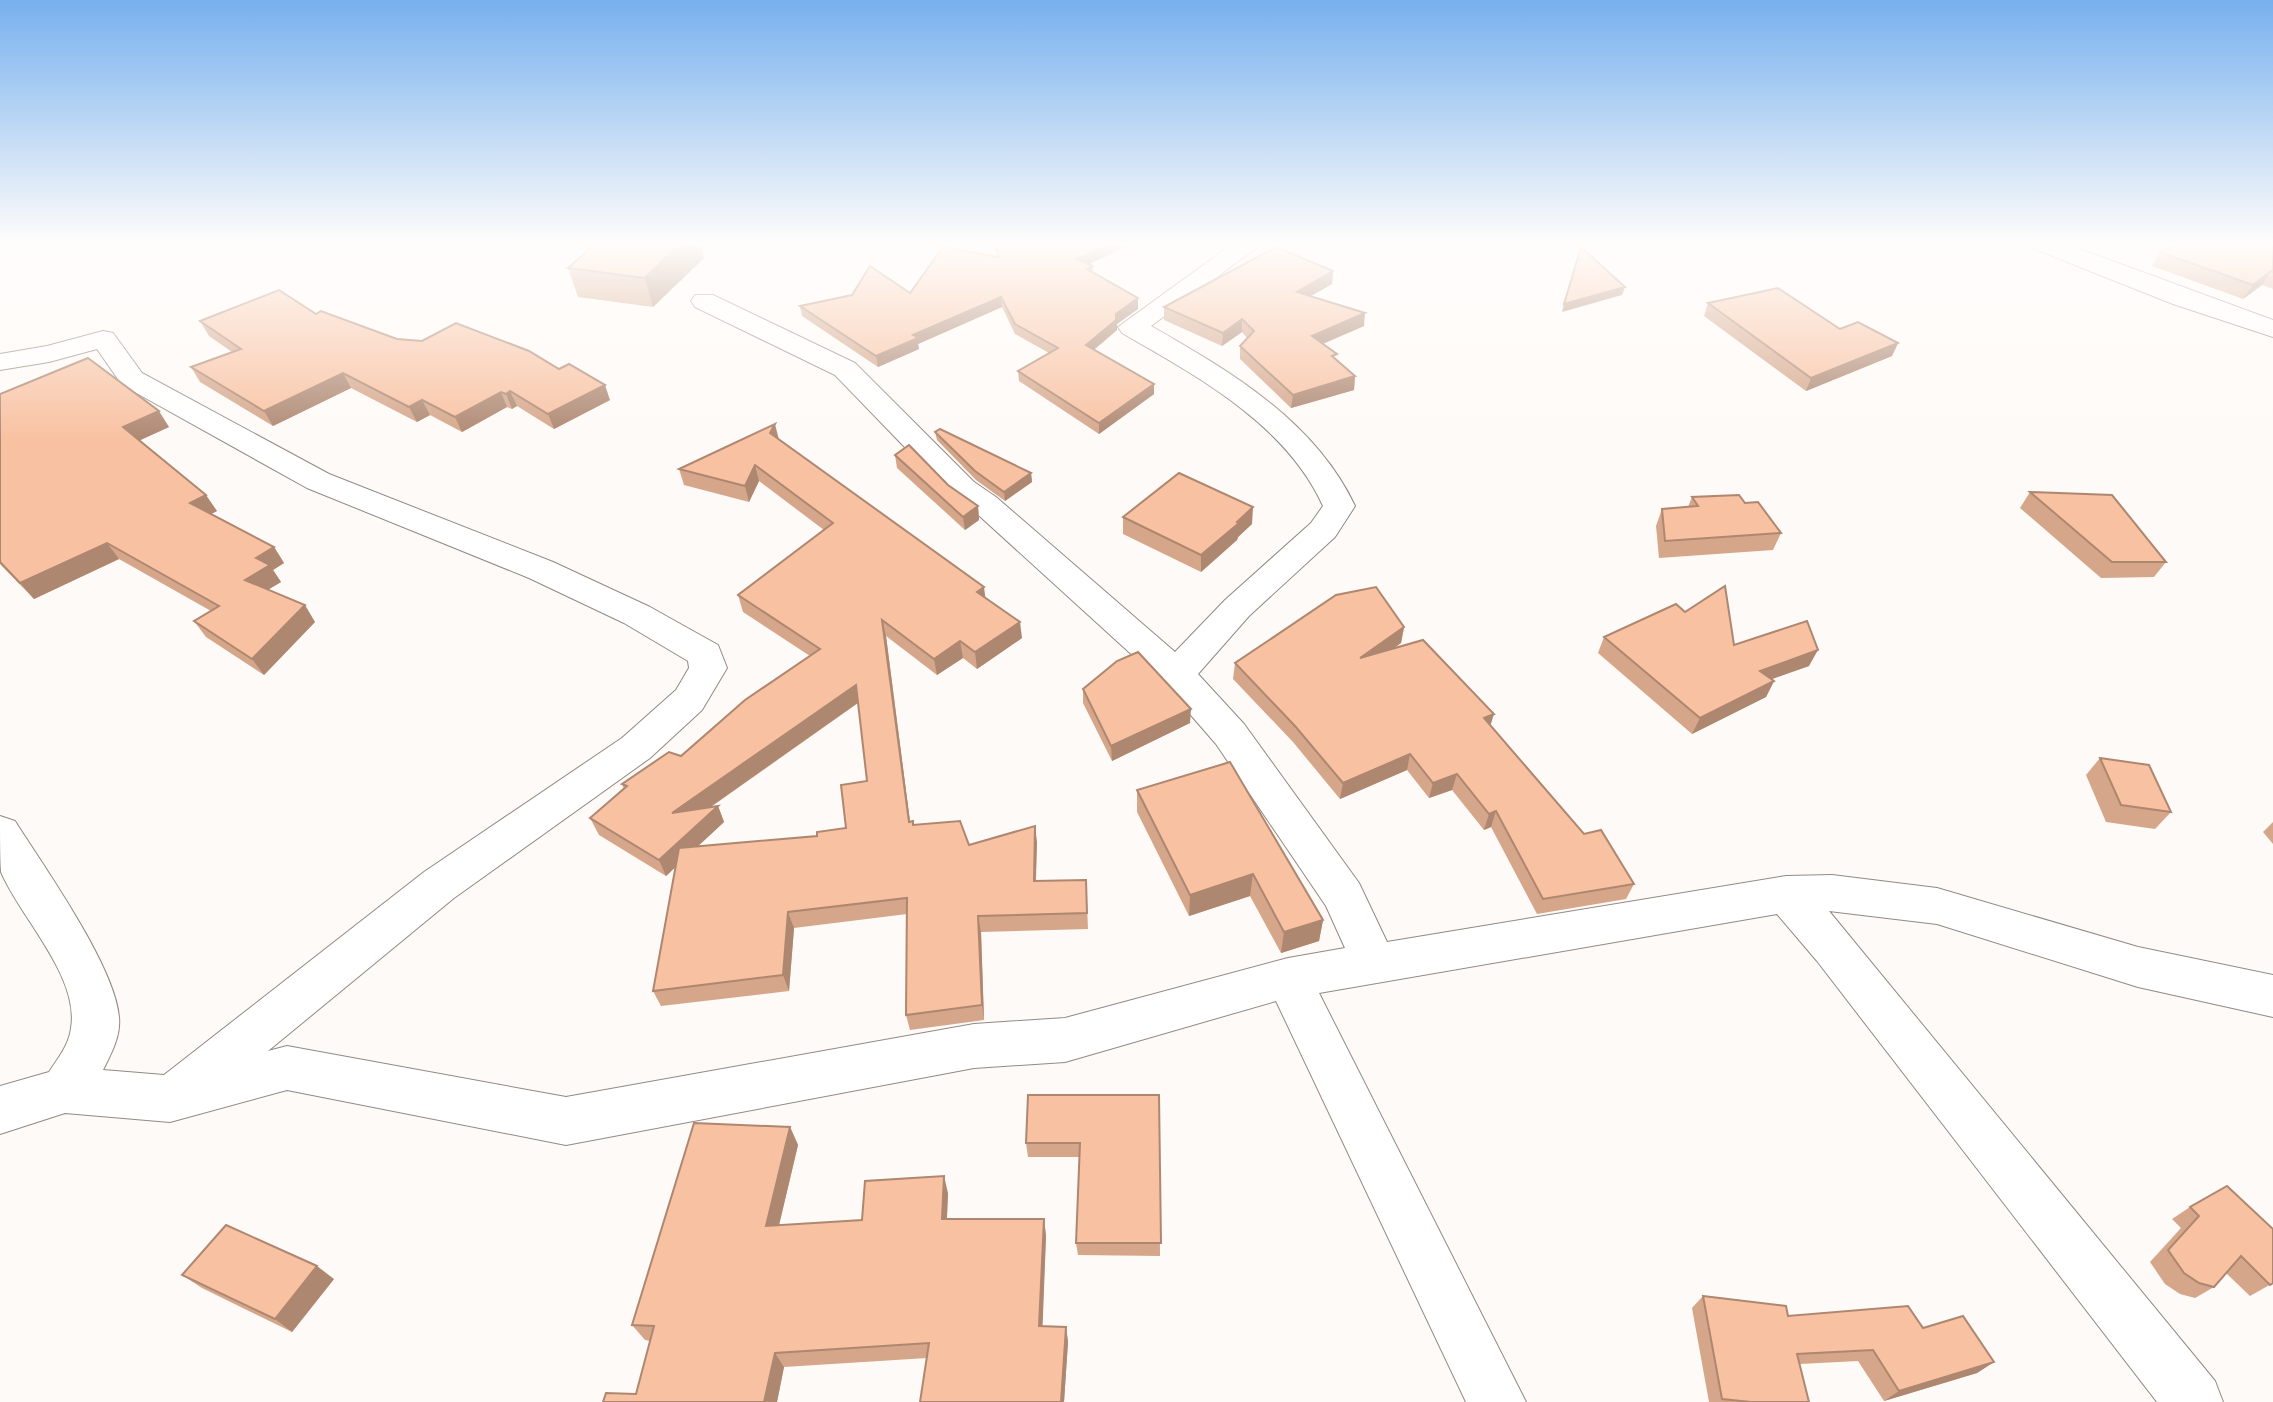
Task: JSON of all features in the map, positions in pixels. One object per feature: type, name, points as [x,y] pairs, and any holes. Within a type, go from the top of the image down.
[{"type":"street","points":[[724,310],[845,369],[963,489],[985,504],[1176,674],[1230,734],[1344,896],[1375,964]]},
{"type":"street","points":[[1155,310],[1132,327],[1211,374],[1261,410],[1317,469],[1339,506],[1323,530],[1237,608],[1176,674]]},
{"type":"street","points":[[2218,310],[2273,329]]},
{"type":"street","points":[[0,362],[49,354],[103,339],[132,379],[318,481],[553,576],[637,615],[705,654],[708,668],[689,700],[636,748],[439,885],[170,1099]]},
{"type":"street","points":[[0,833],[63,940],[94,1003],[95,1029],[91,1048],[65,1090]]},
{"type":"street","points":[[0,1110],[65,1090],[170,1099],[287,1068],[566,1121],[974,1046],[1065,1040],[1288,978],[1786,894],[1832,893],[1937,906],[2138,967],[2273,996]]},
{"type":"street","points":[[1786,894],[1833,947],[2194,1402]]},
{"type":"street","points":[[1288,978],[1497,1402]]},
{"type":"building","points":[[227,310],[310,310],[316,314],[321,311],[397,339],[422,341],[456,323],[529,351],[559,369],[569,364],[605,385],[548,414],[510,391],[506,394],[501,392],[455,417],[422,400],[409,407],[343,373],[264,411],[191,367],[241,349],[200,321]]},
{"type":"building","points":[[807,310],[970,310],[913,335],[918,338],[876,356]]},
{"type":"building","points":[[1008,310],[1121,310],[1116,314],[1116,320],[1086,345],[1154,384],[1099,423],[1018,371],[1058,348],[1015,324]]},
{"type":"building","points":[[1172,310],[1357,310],[1365,313],[1312,336],[1337,354],[1332,356],[1355,376],[1293,395],[1240,346],[1254,331],[1242,319],[1223,333]]},
{"type":"building","points":[[1718,310],[1812,310],[1840,329],[1858,322],[1898,343],[1811,378]]},
{"type":"building","points":[[88,358],[159,411],[123,427],[206,495],[190,503],[274,547],[256,558],[270,565],[245,580],[305,605],[252,659],[194,621],[219,606],[107,543],[20,583],[0,562],[0,394]]},
{"type":"building","points":[[775,424],[770,433],[984,587],[977,592],[1020,622],[975,652],[960,641],[934,659],[882,620],[909,822],[913,821],[913,825],[960,821],[969,845],[1035,826],[1034,881],[1086,880],[1087,913],[978,916],[982,1005],[906,1015],[907,898],[788,912],[783,975],[653,991],[679,848],[817,836],[817,832],[846,828],[841,785],[867,781],[856,685],[672,813],[718,806],[659,860],[590,818],[627,786],[622,784],[669,752],[681,756],[745,700],[820,649],[738,595],[833,523],[755,465],[745,486],[679,469]]},
{"type":"building","points":[[940,429],[1031,473],[1004,492],[975,471],[935,432]]},
{"type":"building","points":[[909,445],[948,485],[978,506],[963,517],[895,455]]},
{"type":"building","points":[[1179,473],[1253,507],[1201,555],[1123,517]]},
{"type":"building","points":[[2030,492],[2112,495],[2166,562],[2112,562]]},
{"type":"building","points":[[1739,495],[1745,503],[1758,502],[1781,533],[1665,541],[1662,509],[1698,506],[1692,497]]},
{"type":"building","points":[[1725,586],[1734,645],[1807,621],[1818,650],[1760,671],[1774,681],[1700,718],[1604,637],[1676,604],[1685,612]]},
{"type":"building","points":[[1376,587],[1404,627],[1360,658],[1423,640],[1494,714],[1484,718],[1584,834],[1601,830],[1634,884],[1543,899],[1496,811],[1489,814],[1457,774],[1433,783],[1410,754],[1343,783],[1295,726],[1235,663],[1336,595]]},
{"type":"building","points":[[1138,652],[1191,709],[1111,746],[1083,689],[1117,661]]},
{"type":"building","points":[[2100,758],[2149,765],[2171,812],[2121,805]]},
{"type":"building","points":[[1230,762],[1323,920],[1284,932],[1253,874],[1190,895],[1137,790]]},
{"type":"building","points":[[1028,1095],[1159,1095],[1161,1243],[1076,1243],[1080,1143],[1026,1143]]},
{"type":"building","points":[[694,1123],[790,1127],[766,1226],[862,1220],[865,1181],[944,1176],[942,1219],[1044,1219],[1039,1326],[1066,1327],[1061,1402],[920,1402],[929,1343],[775,1353],[764,1402],[603,1402],[606,1393],[636,1394],[654,1326],[632,1325]]},
{"type":"building","points":[[2227,1186],[2273,1229],[2273,1283],[2270,1285],[2241,1256],[2214,1287],[2199,1283],[2184,1273],[2168,1250],[2199,1216],[2190,1207]]},
{"type":"building","points":[[226,1225],[317,1266],[275,1319],[182,1275]]},
{"type":"building","points":[[1703,1296],[1786,1306],[1788,1316],[1908,1306],[1923,1328],[1963,1316],[1994,1362],[1899,1391],[1873,1350],[1797,1354],[1809,1402],[1722,1399]]}]
